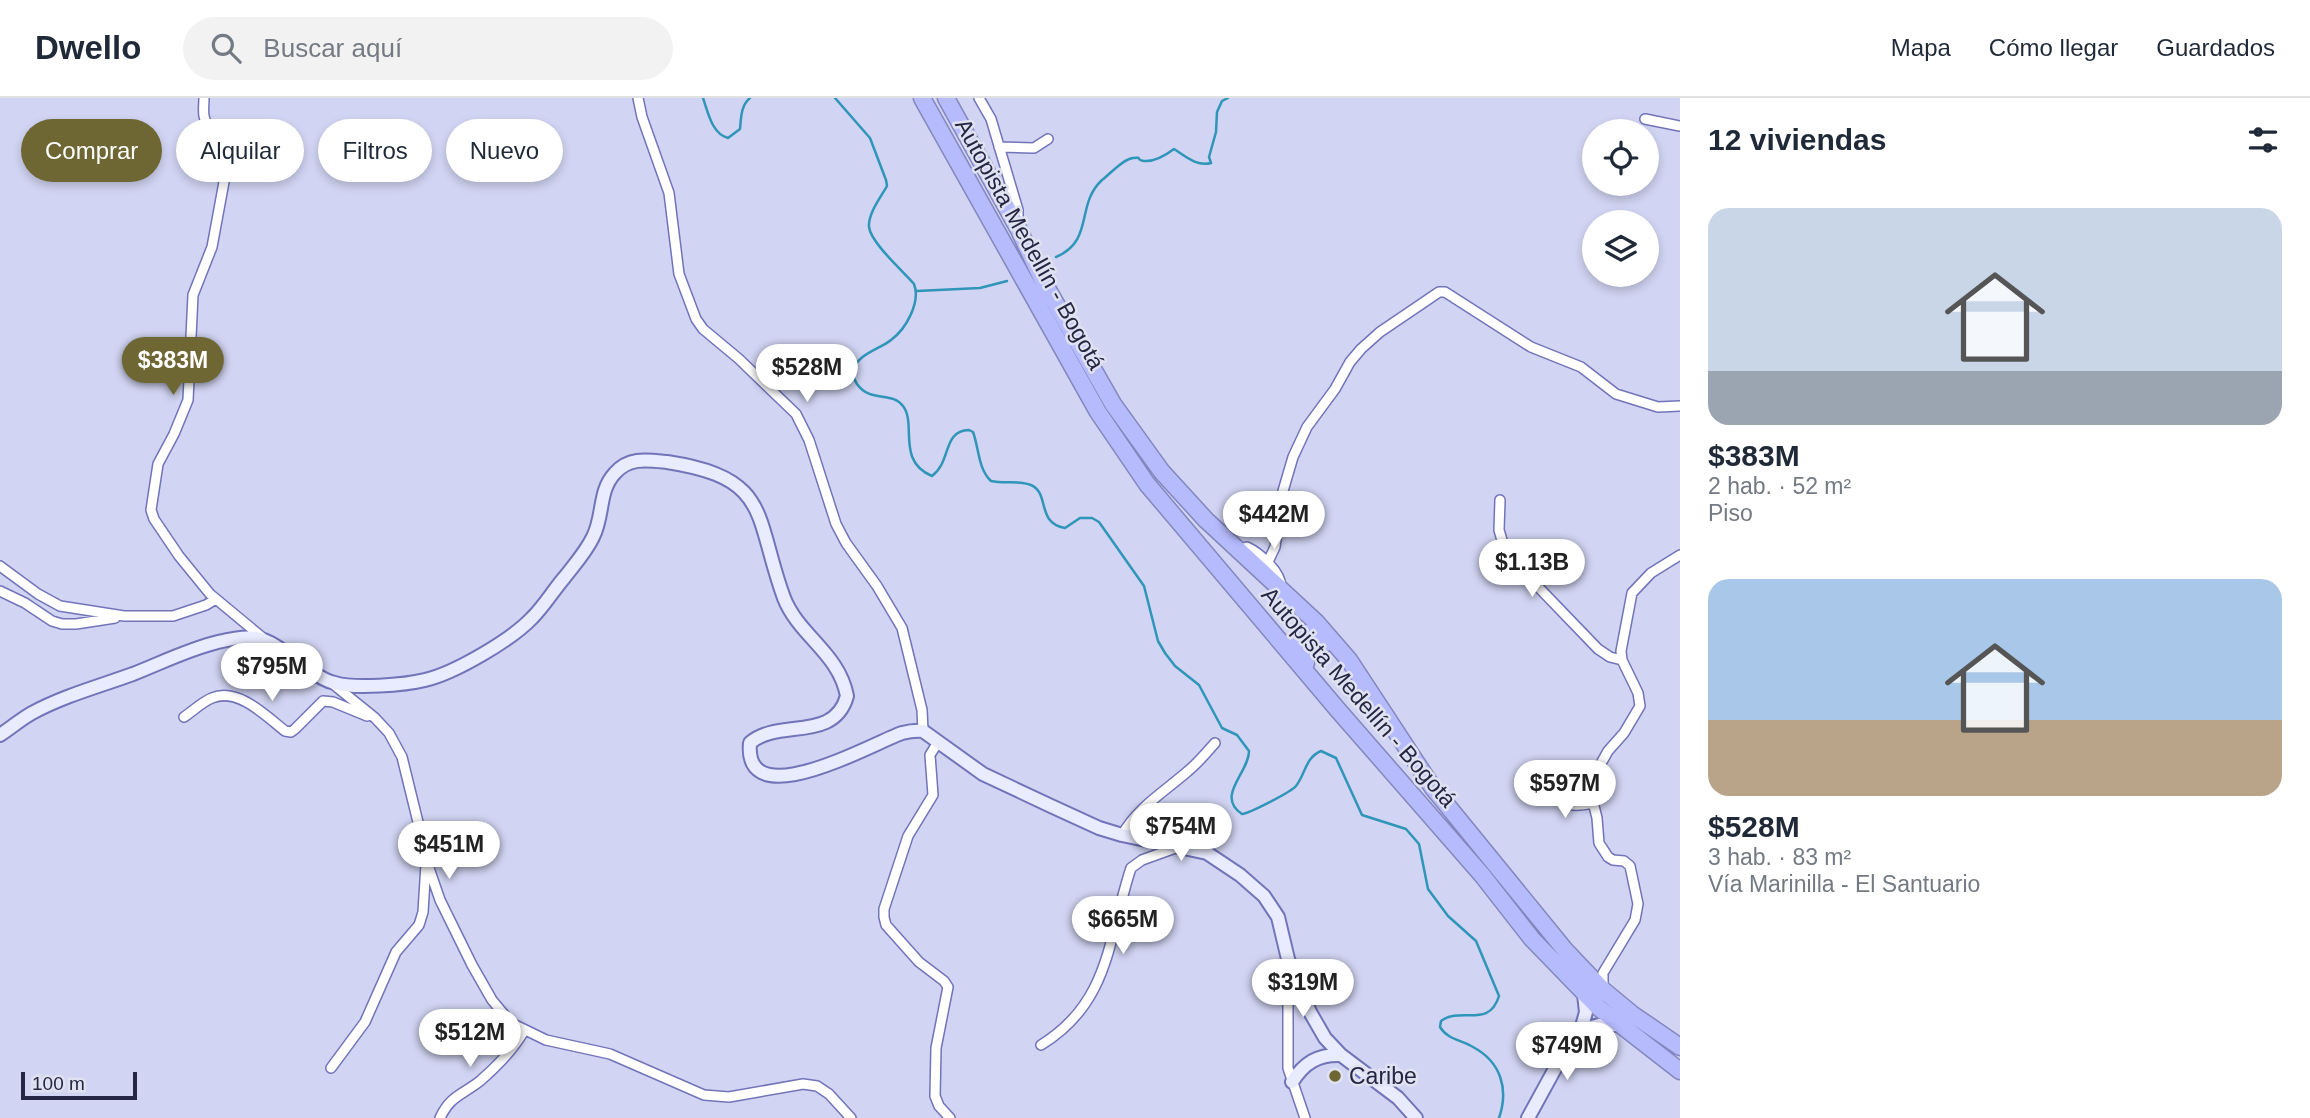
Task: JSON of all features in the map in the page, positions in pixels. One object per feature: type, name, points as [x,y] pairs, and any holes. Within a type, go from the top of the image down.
[{"type":"highway","name":"Autopista Medellín - Bogotá","points":[[922,98],[1098,412],[1167,510],[1482,875],[1532,939],[1584,994],[1619,1025],[1680,1071]]},
{"type":"highway","name":"Autopista Medellín - Bogotá","points":[[946,98],[1044,283],[1113,404],[1138,441],[1183,495],[1334,641],[1382,707],[1414,761],[1454,815],[1564,950],[1632,1014],[1680,1047]]},
{"type":"highway","points":[[1338,710],[1334,695],[1297,650],[1298,639],[1307,632],[1313,632],[1322,638],[1368,699],[1382,707]]},
{"type":"main road","points":[[0,736],[34,711],[206,645],[244,638],[266,640],[330,682],[342,685],[426,680],[456,668],[507,638],[532,618],[589,546],[597,527],[603,493],[620,467],[644,460],[680,464],[708,471],[730,480],[753,502],[762,519],[785,600],[801,625],[840,672],[847,696],[839,714],[817,727],[759,735],[750,743],[751,759],[756,767],[769,775],[803,773],[850,757],[899,734],[913,730],[923,731],[983,774],[1075,817],[1122,835],[1182,846],[1217,858],[1264,897],[1282,927],[1288,959],[1316,1025],[1341,1055],[1389,1090],[1416,1118]]},
{"type":"main road","points":[[1528,1118],[1557,1065],[1581,1030],[1586,1012],[1584,994]]},
{"type":"main road","points":[[1581,1030],[1599,1025],[1619,1025]]},
{"type":"main road","points":[[1292,1082],[1307,1063],[1329,1055],[1341,1055]]},
{"type":"street","points":[[204,98],[204,115],[221,157],[224,182],[212,247],[193,295],[188,400],[158,464],[151,510],[154,519],[179,555],[216,599],[266,640]]},
{"type":"street","points":[[638,98],[668,193],[680,274],[696,320],[796,414],[809,440],[836,524],[902,628],[922,710],[923,731]]},
{"type":"street","points":[[979,98],[991,119],[1018,210],[1018,230]]},
{"type":"street","points":[[1659,122],[1680,126]]},
{"type":"street","points":[[999,147],[1034,148],[1048,139]]},
{"type":"street","points":[[1267,564],[1275,547],[1285,483],[1307,427],[1361,349],[1380,332],[1439,292],[1445,292],[1531,347],[1581,368],[1616,394],[1658,407],[1680,406]]},
{"type":"street","points":[[1500,500],[1499,530],[1504,547],[1518,566],[1598,649],[1610,657],[1622,660]]},
{"type":"street","points":[[1240,549],[1251,548],[1280,577],[1281,589]]},
{"type":"street","points":[[1604,990],[1604,973],[1635,920],[1638,904],[1630,866],[1624,861],[1608,858],[1600,843],[1590,784],[1608,751],[1625,733],[1640,706],[1638,693],[1622,660],[1621,651],[1632,593],[1651,573],[1680,555]]},
{"type":"street","points":[[0,566],[60,607],[124,616],[173,616],[216,599]]},
{"type":"street","points":[[0,590],[52,621],[62,624],[124,616]]},
{"type":"street","points":[[330,682],[390,733],[402,757],[440,900],[492,1000],[511,1023],[546,1040],[610,1054],[704,1095],[729,1097],[803,1084],[817,1086],[830,1094],[852,1118]]},
{"type":"street","points":[[184,718],[212,698],[226,695],[248,702],[285,731],[291,732],[323,701],[333,702],[375,719]]},
{"type":"street","points":[[937,742],[930,755],[933,794],[908,836],[884,909],[884,917],[886,925],[919,962],[948,986],[936,1048],[935,1096],[939,1106],[950,1118]]},
{"type":"street","points":[[1122,835],[1142,807],[1190,769],[1214,743]]},
{"type":"street","points":[[1552,792],[1567,806],[1593,803]]},
{"type":"street","points":[[1041,1045],[1073,1020],[1103,971],[1131,868],[1142,860],[1182,846]]},
{"type":"street","points":[[331,1068],[365,1022],[396,951],[419,925],[424,912],[426,852]]},
{"type":"street","points":[[1288,959],[1288,1056],[1292,1082],[1305,1118]]},
{"type":"street","points":[[440,1118],[447,1104],[479,1081],[503,1058],[524,1031]]},
{"type":"waterway","points":[[703,98],[714,127],[728,138],[740,129],[743,108],[750,98]]},
{"type":"waterway","points":[[835,98],[870,138],[886,180],[887,186],[871,216],[871,234],[881,249],[914,284],[916,291],[914,307],[902,329],[856,364],[853,373],[857,384],[868,393],[893,399],[903,406],[907,414],[909,442],[914,461],[932,476],[942,463],[955,435],[969,430],[973,432],[981,464],[991,481],[1022,483],[1037,489],[1050,520],[1056,525],[1065,528],[1080,518],[1092,518],[1099,522],[1144,586],[1158,641],[1165,653],[1175,666],[1199,685],[1222,728],[1237,735],[1249,751],[1248,759],[1232,792],[1235,807],[1242,814],[1293,789],[1306,766],[1321,751],[1336,758],[1362,815],[1406,829],[1419,844],[1428,889],[1448,916],[1476,941],[1499,996],[1489,1012],[1449,1017],[1441,1021],[1440,1027],[1450,1037],[1483,1053],[1496,1068],[1503,1087],[1499,1118]]},
{"type":"waterway","points":[[1056,257],[1076,241],[1094,190],[1125,161],[1136,158],[1152,160],[1174,149],[1196,162],[1211,163],[1209,157],[1216,132],[1217,112],[1222,101],[1228,98]]},
{"type":"waterway","points":[[917,291],[980,288],[1007,281]]},
{"type":"place","name":"Caribe","points":[[1335,1076]]}]
